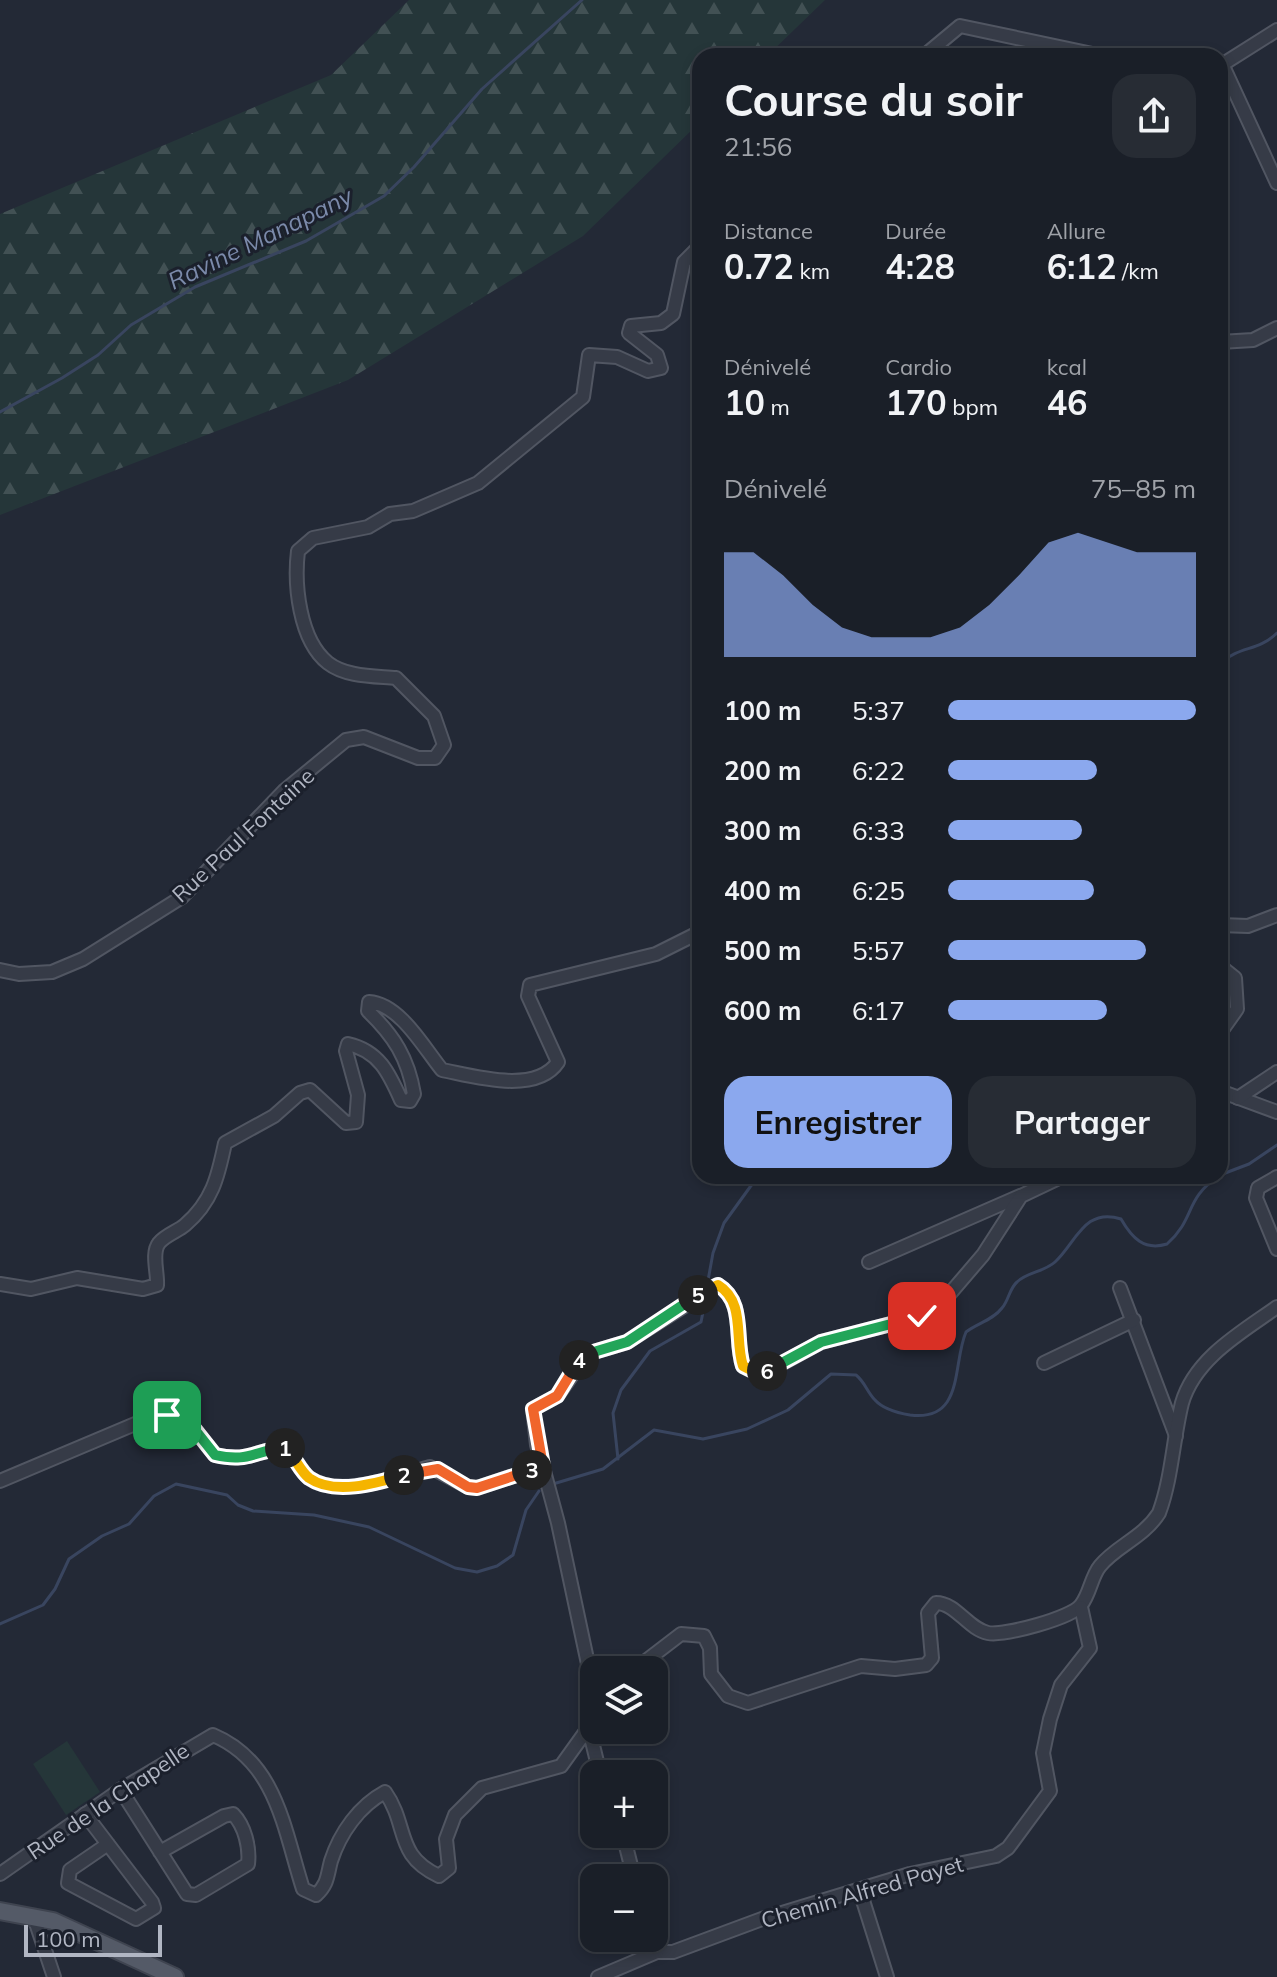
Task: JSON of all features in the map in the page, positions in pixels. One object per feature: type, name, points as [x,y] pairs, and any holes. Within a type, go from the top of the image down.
[{"type":"main road","points":[[0,1911],[53,1921],[175,1977]]},
{"type":"street","points":[[934,48],[960,26],[1064,48]]},
{"type":"street","points":[[1228,62],[1277,30]]},
{"type":"street","points":[[1228,79],[1277,183]]},
{"type":"street","name":"Rue Paul Fontaine","points":[[0,970],[19,974],[62,968],[83,959],[182,897],[284,791],[346,740],[364,737],[418,758],[435,758],[444,745],[439,725],[396,678],[359,675],[329,664],[311,642],[295,578],[298,551],[313,538],[368,527],[390,514],[413,511],[478,483],[583,397],[589,355],[617,357],[648,371],[661,368],[657,355],[629,333],[631,326],[661,323],[673,314],[684,262],[692,254]]},
{"type":"street","points":[[1228,342],[1253,340],[1277,328]]},
{"type":"street","points":[[1228,925],[1248,926],[1277,915]]},
{"type":"street","points":[[0,1284],[31,1289],[77,1278],[143,1289],[157,1285],[155,1255],[159,1243],[205,1206],[216,1184],[225,1143],[274,1116],[300,1093],[310,1090],[346,1123],[356,1122],[358,1095],[346,1051],[348,1044],[374,1055],[388,1071],[401,1100],[410,1101],[414,1094],[410,1068],[394,1036],[368,1011],[369,1002],[380,1002],[408,1027],[442,1070],[523,1081],[552,1071],[558,1062],[528,996],[530,985],[656,954],[692,936]]},
{"type":"street","points":[[1228,972],[1235,978],[1237,1009],[1228,1022]]},
{"type":"street","points":[[1238,1098],[1277,1072]]},
{"type":"street","points":[[1228,1094],[1277,1112]]},
{"type":"street","points":[[1277,1177],[1258,1188],[1256,1198],[1277,1249]]},
{"type":"street","points":[[869,1262],[1046,1184]]},
{"type":"street","points":[[586,1656],[533,1409],[557,1396],[587,1354],[627,1342],[718,1285],[728,1291],[735,1305],[739,1355],[743,1366],[765,1373],[821,1342],[922,1316],[941,1304],[983,1255],[1021,1196]]},
{"type":"street","points":[[1120,1288],[1177,1439]]},
{"type":"street","points":[[652,1656],[681,1634],[704,1636],[710,1648],[711,1674],[728,1696],[748,1703],[861,1666],[895,1669],[926,1665],[932,1658],[928,1613],[936,1603],[945,1603],[965,1620],[989,1633],[1063,1618],[1081,1607],[1100,1566],[1149,1528],[1159,1513],[1183,1401],[1199,1371],[1225,1343],[1277,1307]]},
{"type":"street","points":[[1044,1363],[1134,1320]]},
{"type":"street","points":[[0,1481],[161,1413],[192,1426],[215,1455],[250,1459],[272,1449],[285,1448],[306,1476],[321,1484],[368,1485],[430,1467],[468,1487],[477,1488],[543,1466]]},
{"type":"street","name":"Chemin Alfred Payet","points":[[668,1952],[762,1919],[910,1874],[996,1856],[1008,1848],[1050,1791],[1043,1753],[1050,1719],[1061,1685],[1090,1648],[1081,1607]]},
{"type":"street","name":"Rue de la Chapelle","points":[[0,1874],[120,1790],[213,1735],[223,1739],[264,1774],[276,1795],[303,1889],[316,1895],[326,1886],[332,1860],[347,1828],[367,1802],[385,1792],[393,1804],[408,1853],[439,1876],[449,1868],[446,1839],[455,1815],[482,1788],[561,1766],[580,1740]]},
{"type":"street","points":[[120,1790],[187,1894],[196,1895],[248,1864],[250,1853],[240,1821],[233,1814],[160,1852]]},
{"type":"street","points":[[85,1814],[108,1844],[152,1902],[154,1908],[143,1917],[129,1917],[68,1883],[70,1870],[108,1844]]},
{"type":"street","points":[[860,1891],[887,1977]]},
{"type":"street","points":[[34,1917],[54,1977]]},
{"type":"street","name":"Chemin Alfred Payet","points":[[598,1977],[657,1952]]},
{"type":"green space","points":[[409,0],[825,0],[775,48],[692,48],[692,130],[583,236],[348,380],[0,515],[0,214],[331,75]]},
{"type":"green space","points":[[67,1741],[100,1792],[66,1815],[33,1764]]},
{"type":"waterway","name":"Ravine Manapany","points":[[0,412],[98,355],[131,325],[195,287],[306,241],[384,196],[414,167],[482,89],[582,0]]},
{"type":"waterway","points":[[1228,657],[1263,643],[1277,633]]},
{"type":"waterway","points":[[1228,1172],[1249,1164],[1277,1145]]},
{"type":"waterway","points":[[707,1286],[713,1253],[724,1223],[752,1184]]},
{"type":"waterway","points":[[553,1484],[603,1469],[654,1430],[703,1439],[747,1429],[788,1410],[831,1374],[856,1375],[872,1397],[886,1408],[910,1415],[928,1415],[948,1400],[966,1332],[998,1312],[1017,1282],[1055,1262],[1089,1222],[1108,1217],[1121,1219],[1134,1237],[1145,1244],[1167,1244],[1208,1184]]},
{"type":"waterway","points":[[618,1459],[613,1413],[621,1390],[650,1351],[701,1322],[706,1297]]},
{"type":"waterway","points":[[0,1624],[43,1605],[55,1589],[69,1559],[102,1536],[129,1524],[154,1496],[176,1484],[227,1495],[238,1505],[253,1511],[314,1515],[369,1527],[455,1568],[477,1572],[497,1566],[513,1555],[526,1510],[539,1491]]},
{"type":"route","points":[[167,1415],[192,1426],[215,1455],[250,1459],[272,1449],[285,1448],[306,1476],[321,1484],[368,1485],[430,1467],[468,1487],[477,1488],[543,1466],[532,1421],[533,1409],[557,1396],[579,1360],[600,1349],[627,1342],[706,1289],[718,1285],[728,1291],[738,1319],[739,1355],[743,1366],[765,1373],[821,1342],[922,1316]]}]
